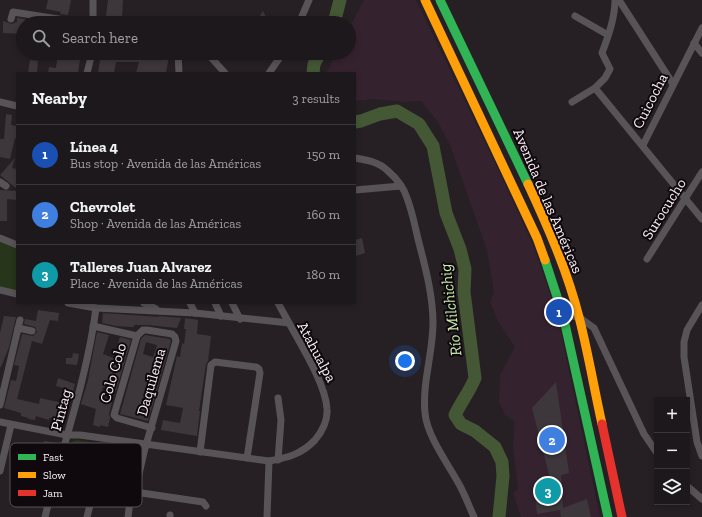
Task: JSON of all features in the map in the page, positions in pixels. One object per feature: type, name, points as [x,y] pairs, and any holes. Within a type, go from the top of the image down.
[{"type":"main road","name":"Avenida de las Américas","points":[[425,0],[538,238],[563,315],[608,517]]},
{"type":"main road","name":"Avenida de las Américas","points":[[440,0],[513,151],[550,232],[567,277],[579,317],[622,517]]},
{"type":"street","points":[[93,0],[93,16]]},
{"type":"street","points":[[303,16],[309,0]]},
{"type":"street","points":[[572,102],[595,88],[605,78],[610,69],[602,53],[615,7],[615,0]]},
{"type":"street","points":[[619,0],[673,84]]},
{"type":"street","points":[[11,19],[13,12],[39,16]]},
{"type":"street","points":[[575,16],[608,35]]},
{"type":"street","name":"Cuicocha","points":[[702,28],[643,145],[702,219]]},
{"type":"street","points":[[694,44],[702,53]]},
{"type":"street","points":[[87,72],[90,60]]},
{"type":"street","points":[[178,60],[179,72]]},
{"type":"street","points":[[213,60],[224,72]]},
{"type":"street","points":[[270,72],[278,60]]},
{"type":"street","points":[[595,88],[643,145]]},
{"type":"street","points":[[0,102],[16,106]]},
{"type":"street","points":[[356,158],[370,160],[382,166],[401,186],[407,198],[432,300],[432,343],[427,372],[425,414],[429,429],[459,483],[474,517]]},
{"type":"street","name":"Surocucho","points":[[647,259],[702,172]]},
{"type":"street","points":[[356,190],[401,186]]},
{"type":"street","points":[[0,238],[16,245]]},
{"type":"street","points":[[0,290],[16,294]]},
{"type":"street","name":"Atahualpa","points":[[74,304],[96,308],[195,313],[240,319],[289,323],[323,390],[327,410],[324,424],[319,435],[309,446],[293,456],[269,461],[142,443]]},
{"type":"street","points":[[146,304],[159,311]]},
{"type":"street","points":[[190,304],[195,313]]},
{"type":"street","points":[[215,304],[221,316]]},
{"type":"street","points":[[232,304],[240,319]]},
{"type":"street","points":[[279,304],[289,323]]},
{"type":"street","points":[[702,305],[687,330],[684,342],[684,357],[696,435],[702,456]]},
{"type":"street","name":"Pintag","points":[[66,443],[80,388],[96,308]]},
{"type":"street","points":[[563,315],[579,317],[594,328],[644,434],[654,449]]},
{"type":"street","points":[[0,405],[20,320]]},
{"type":"street","name":"Daquilema","points":[[93,326],[137,336],[143,330],[147,330],[172,334],[175,337],[176,341],[142,464]]},
{"type":"street","points":[[18,328],[32,331]]},
{"type":"street","name":"Colo Colo","points":[[137,336],[114,414],[115,417],[152,428]]},
{"type":"street","points":[[200,452],[211,365],[215,362],[256,367],[259,369],[260,373],[247,458]]},
{"type":"street","points":[[278,398],[281,420],[278,460]]},
{"type":"street","name":"Atahualpa","points":[[0,422],[68,435],[80,435],[140,443]]},
{"type":"street","points":[[0,471],[11,425]]},
{"type":"street","points":[[267,517],[269,461]]},
{"type":"street","points":[[690,489],[702,499]]},
{"type":"street","points":[[142,493],[203,502],[206,506]]},
{"type":"street","name":"Pintag","points":[[45,517],[48,507]]},
{"type":"street","points":[[87,517],[90,507]]},
{"type":"street","name":"Daquilema","points":[[128,517],[129,507]]},
{"type":"shaded area","points":[[364,0],[416,0],[499,171],[533,245],[557,314],[600,517],[521,517],[513,493],[518,489],[513,448],[514,421],[505,415],[499,402],[500,375],[515,347],[499,323],[490,302],[494,292],[487,250],[450,145],[438,122],[421,101],[405,102],[374,99],[356,101],[356,72],[327,72],[333,60],[356,60],[355,16]]},
{"type":"green space","points":[[0,241],[16,249],[16,291],[0,288]]},
{"type":"green space","points":[[78,440],[95,443],[72,443]]},
{"type":"building","points":[[48,0],[71,0],[68,15],[46,9]]},
{"type":"building","points":[[108,0],[123,0],[122,16],[106,16]]},
{"type":"building","points":[[263,11],[266,16],[260,16]]},
{"type":"building","points":[[3,21],[12,24],[16,22],[16,34],[3,33]]},
{"type":"building","points":[[30,60],[38,61],[37,72],[28,72]]},
{"type":"building","points":[[57,60],[80,60],[78,72],[48,72],[49,67],[56,68]]},
{"type":"building","points":[[100,60],[168,60],[166,72],[136,72],[139,62],[116,62],[114,72],[98,72]]},
{"type":"building","points":[[6,114],[12,115],[11,125],[16,126],[16,139],[15,138],[10,159],[0,157],[0,139],[4,139]]},
{"type":"building","points":[[15,158],[12,168],[16,169],[16,188],[0,175]]},
{"type":"building","points":[[0,190],[16,191],[16,200],[7,199],[7,221],[0,221]]},
{"type":"building","points":[[362,238],[365,253],[356,256],[356,240]]},
{"type":"building","points":[[38,310],[59,313],[58,321],[50,320],[42,344],[32,341],[17,399],[39,404],[40,398],[67,404],[63,421],[49,418],[49,420],[36,416],[35,420],[28,419],[29,418],[21,416],[21,413],[4,408],[11,380],[16,381],[19,366],[14,365],[22,334],[33,336],[37,332],[35,327],[24,324],[25,319],[36,321]]},
{"type":"building","points":[[103,313],[181,318],[177,328],[147,325],[134,325],[134,327],[130,327],[102,323]]},
{"type":"building","points":[[4,316],[16,317],[9,347],[0,367],[0,333]]},
{"type":"building","points":[[185,318],[198,320],[197,334],[211,336],[199,411],[197,436],[161,430],[163,420],[180,423],[183,408],[166,405],[177,356],[180,357],[182,343],[184,344],[186,329],[184,329]]},
{"type":"building","points":[[97,332],[109,335],[103,354],[116,359],[120,347],[117,346],[120,337],[131,340],[116,391],[103,387],[99,398],[112,402],[108,427],[93,425],[96,409],[81,404],[88,380]]},
{"type":"building","points":[[145,335],[170,339],[171,341],[148,421],[120,414],[141,339]],"holes":[[[146,342],[157,345],[153,357],[143,354]]]},
{"type":"building","points":[[73,353],[79,354],[77,365],[66,364],[66,358],[72,358]]},
{"type":"building","points":[[58,378],[75,384],[73,391],[56,386]]},
{"type":"building","points":[[556,382],[569,473],[561,475],[563,508],[587,499],[591,517],[561,517],[560,510],[537,514],[534,483],[550,478],[532,408]]},
{"type":"building","points":[[44,441],[57,443],[44,443]]},
{"type":"waterway","name":"Río Milchichig","points":[[336,16],[340,0]]},
{"type":"waterway","name":"Río Milchichig","points":[[313,72],[316,60]]},
{"type":"waterway","name":"Río Milchichig","points":[[356,122],[380,114],[397,111],[419,124],[433,146],[446,213],[460,249],[465,269],[464,292],[475,378],[455,415],[461,424],[475,431],[495,447],[502,462],[503,476],[499,517]]},
{"type":"traffic: fast","points":[[440,0],[528,184]]},
{"type":"traffic: fast","points":[[545,260],[563,315],[608,517]]},
{"type":"traffic: slow","points":[[425,0],[537,238],[545,260]]},
{"type":"traffic: slow","points":[[528,184],[543,216],[569,282],[579,317],[602,424]]},
{"type":"traffic: jam","points":[[602,424],[622,517]]},
{"type":"place","name":"Línea 4","points":[[559,312]]},
{"type":"place","name":"Chevrolet","points":[[552,440]]},
{"type":"place","name":"Talleres Juan Alvarez","points":[[548,491]]}]
